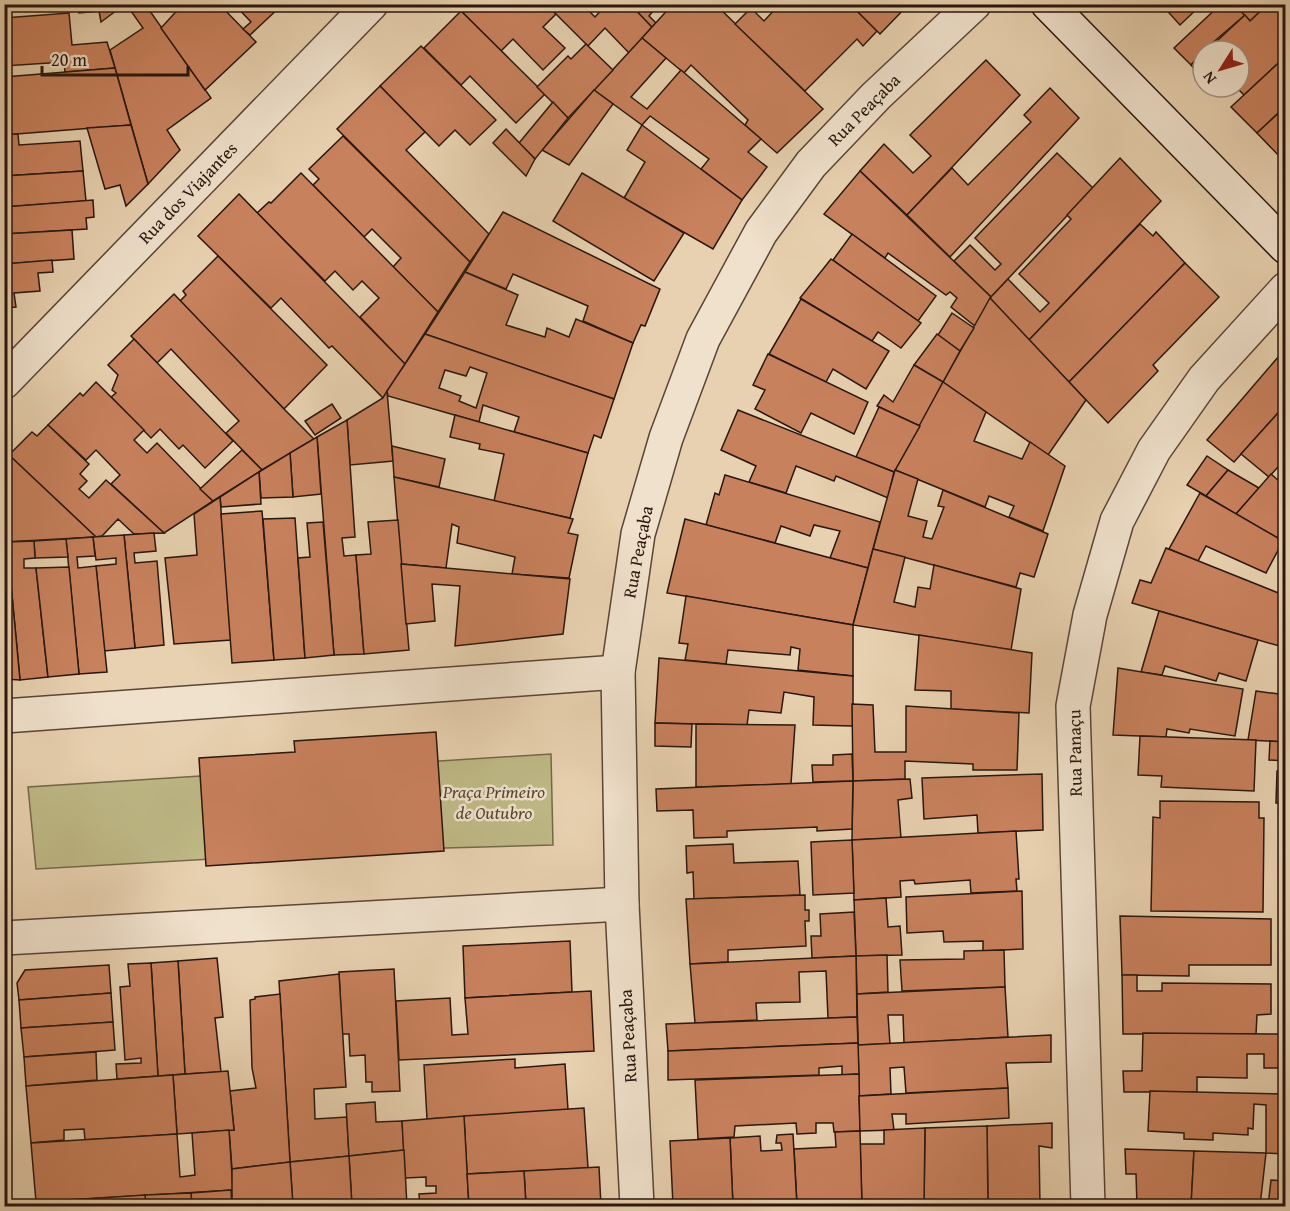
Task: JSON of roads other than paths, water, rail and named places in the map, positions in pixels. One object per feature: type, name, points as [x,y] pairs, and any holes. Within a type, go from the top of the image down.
[{"type":"street","name":"Rua dos Viajantes","points":[[4,382],[371,4]]},
{"type":"street","name":"Rua Peaçaba","points":[[637,1206],[621,904],[618,672],[639,534],[666,438],[703,339],[761,232],[811,164],[876,96],[974,4]]},
{"type":"street","points":[[1048,4],[1286,247]]},
{"type":"street","name":"Rua Panaçu","points":[[1088,1206],[1073,706],[1090,615],[1117,521],[1154,450],[1204,379],[1286,289]]},
{"type":"street","points":[[4,716],[618,672]]},
{"type":"street","points":[[4,938],[621,904]]},
{"type":"park label","name":"Praça Primeiro de Outubro","points":[[494,802]]}]
